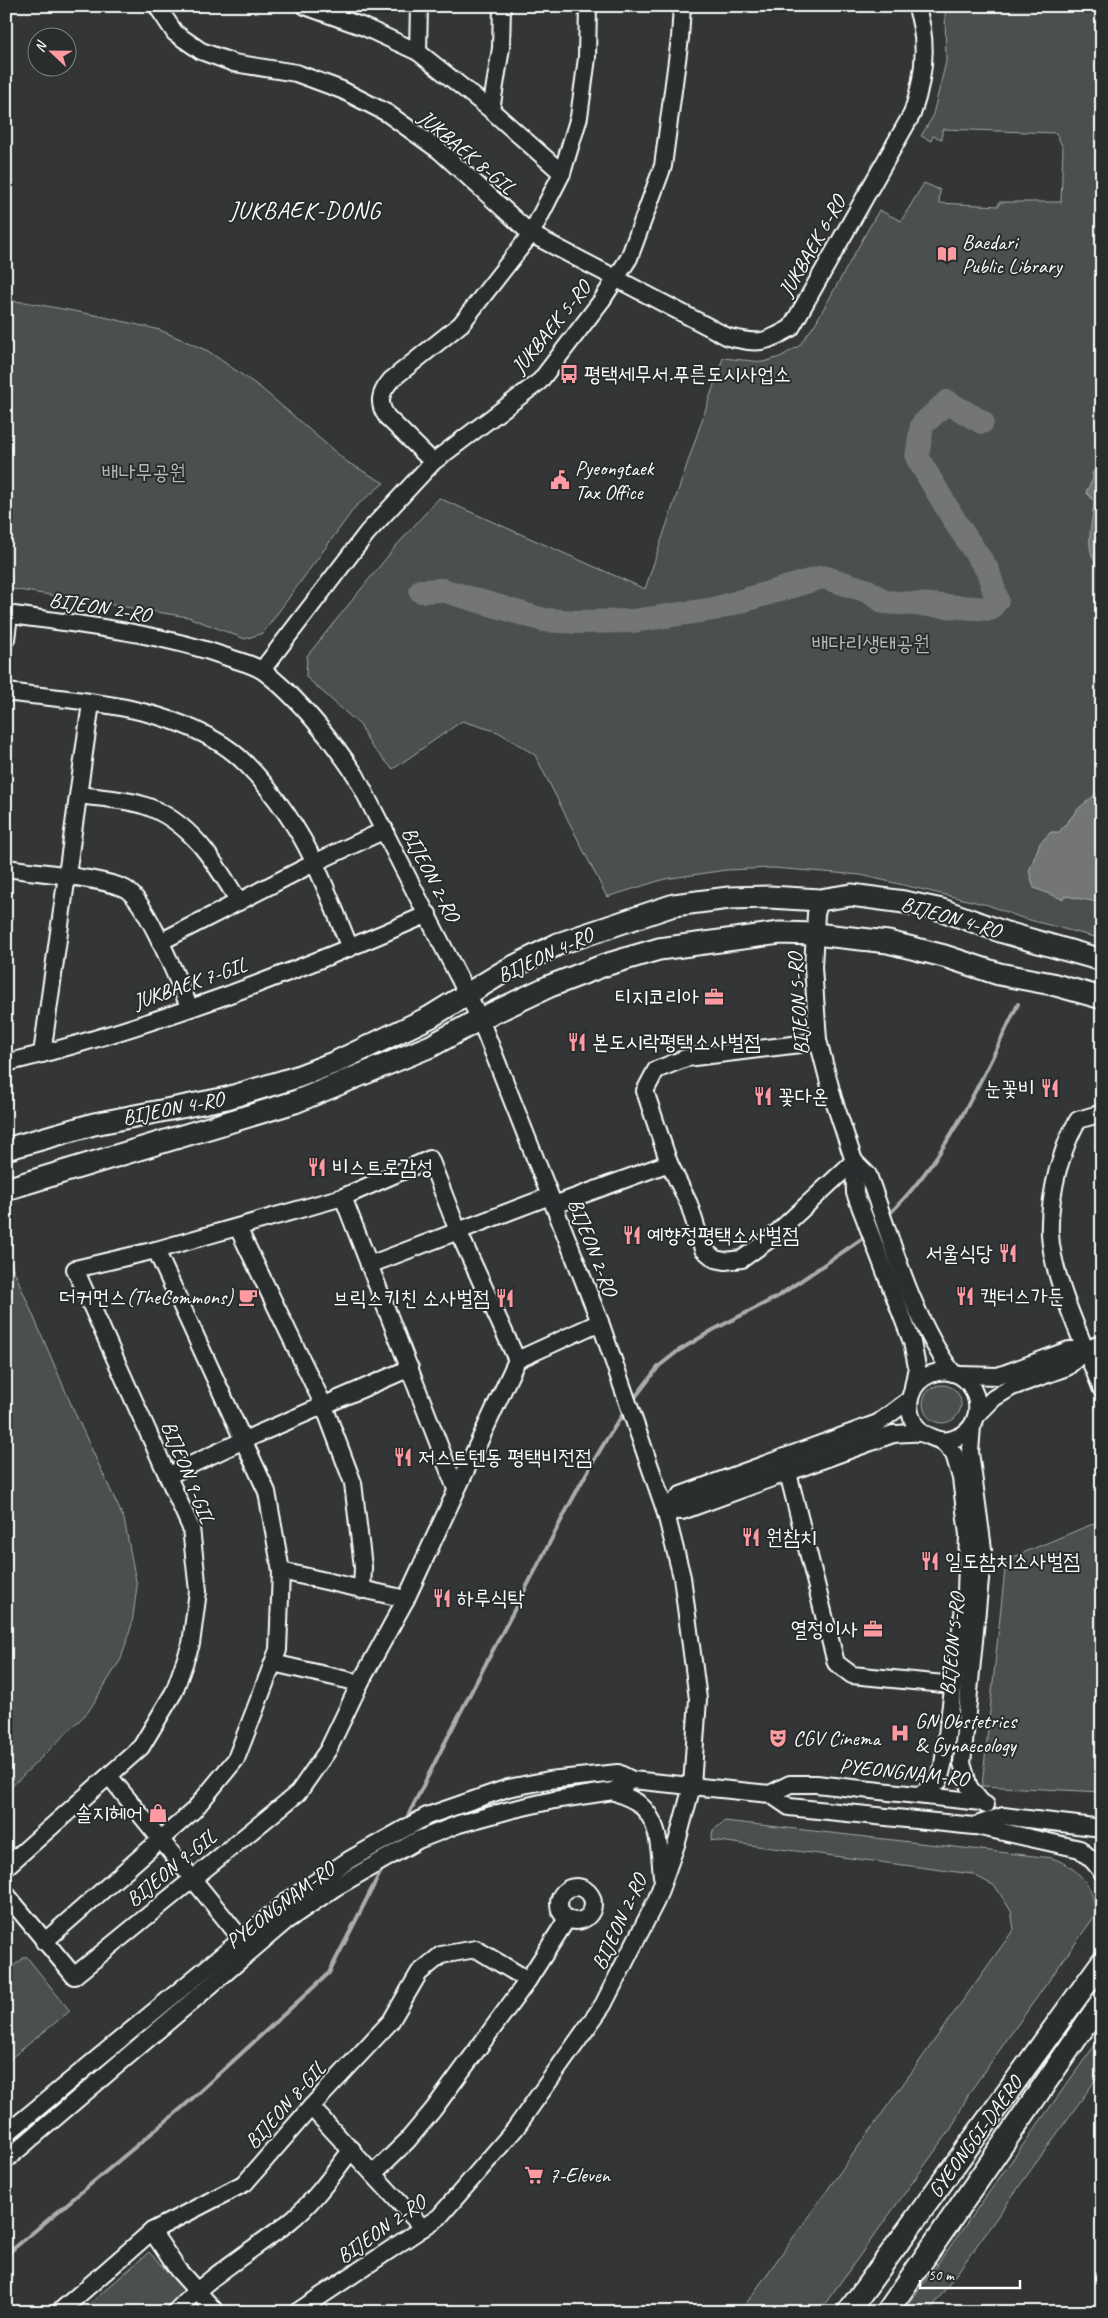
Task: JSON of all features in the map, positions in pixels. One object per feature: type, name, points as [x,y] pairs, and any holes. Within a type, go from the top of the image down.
[{"type":"main road","name":"BIJEON 4-RO","points":[[6,1148],[94,1124],[263,1089],[336,1062],[430,1017],[505,971],[558,944],[674,906],[729,898],[770,897],[820,900],[851,896],[913,904],[942,910],[1003,932],[1102,960]]},
{"type":"main road","name":"BIJEON 4-RO","points":[[6,1189],[295,1102],[431,1046],[480,1019],[550,986],[605,964],[659,949],[780,933],[815,934],[888,942],[944,956],[999,974],[1052,984],[1102,998]]},
{"type":"main road","name":"GYEONGGI-DAERO","points":[[848,2312],[1102,1962]]},
{"type":"main road","points":[[887,2312],[1102,2001]]},
{"type":"main road","points":[[1075,2039],[1102,2016]]},
{"type":"street","name":"JUKBAEK 8-GIL","points":[[157,6],[175,33],[201,52],[234,63],[296,73],[342,90],[387,113],[440,151],[532,234],[615,279]]},
{"type":"street","points":[[305,6],[336,12],[418,52],[491,110],[562,173]]},
{"type":"street","points":[[418,52],[419,6]]},
{"type":"street","points":[[491,110],[501,48],[502,6]]},
{"type":"street","points":[[433,462],[381,409],[379,399],[384,388],[391,380],[461,324],[532,234],[562,173],[579,117],[587,58],[588,6]]},
{"type":"street","name":"JUKBAEK 5-RO","points":[[262,670],[367,532],[433,462],[540,381],[602,300],[629,258],[663,166],[680,38],[682,6]]},
{"type":"street","name":"JUKBAEK 6-RO","points":[[615,279],[728,337],[756,343],[775,337],[791,328],[912,114],[919,94],[925,40],[916,6]]},
{"type":"street","points":[[6,639],[8,615]]},
{"type":"street","name":"BIJEON 2-RO","points":[[8,615],[155,637],[211,651],[262,670],[332,740],[356,776],[385,830],[480,1019],[600,1322],[665,1510],[682,1577],[698,1700],[692,1786],[656,1901],[603,2005],[515,2129],[439,2217],[297,2312]]},
{"type":"street","points":[[6,692],[142,712],[182,724],[223,745],[261,779],[302,839],[352,947]]},
{"type":"street","points":[[42,1054],[91,703]]},
{"type":"street","points":[[79,795],[144,806],[174,820],[202,845],[239,902]]},
{"type":"street","points":[[160,942],[314,863],[385,830]]},
{"type":"street","points":[[6,868],[106,882],[126,890],[138,901],[160,942],[190,1008]]},
{"type":"street","name":"BIJEON 5-RO","points":[[820,900],[813,967],[818,1040],[833,1098],[854,1161],[856,1195],[912,1342],[917,1367],[912,1394]]},
{"type":"street","name":"JUKBAEK 7-GIL","points":[[6,1063],[42,1054],[190,1008],[352,947],[428,914]]},
{"type":"street","points":[[818,1040],[800,1044],[686,1058],[656,1070],[645,1091],[670,1163],[690,1204],[703,1249],[716,1259],[725,1261],[742,1259],[770,1239],[854,1161]]},
{"type":"street","points":[[1102,1113],[1078,1120],[1068,1136],[1056,1179],[1051,1210],[1050,1234],[1054,1258],[1102,1390]]},
{"type":"street","name":"BIJEON 9-GIL","points":[[6,1867],[141,1747],[174,1692],[191,1644],[198,1592],[192,1528],[74,1270],[238,1228],[343,1197],[430,1159],[458,1231],[517,1360],[406,1599],[360,1683],[328,1750],[298,1793],[74,1976],[6,1894]]},
{"type":"street","name":"BIJEON 5-RO","points":[[854,1161],[868,1175],[919,1315],[939,1355],[957,1374]]},
{"type":"street","points":[[369,1265],[458,1231],[670,1163]]},
{"type":"street","points":[[343,1197],[456,1489]]},
{"type":"street","points":[[238,1228],[324,1406],[353,1483],[363,1567],[362,1590]]},
{"type":"street","name":"BIJEON 9-GIL","points":[[44,1942],[194,1810],[236,1759],[278,1650],[281,1571],[267,1492],[156,1250]]},
{"type":"street","points":[[517,1360],[600,1322]]},
{"type":"street","points":[[912,1394],[910,1414],[914,1425],[921,1433],[942,1441],[953,1439],[964,1434],[994,1398],[1012,1387],[1067,1367],[1086,1350],[1102,1342]]},
{"type":"street","points":[[665,1510],[682,1511],[878,1423],[912,1394],[926,1376],[937,1372],[998,1376],[1068,1350],[1086,1350]]},
{"type":"street","points":[[169,1475],[244,1440],[410,1368]]},
{"type":"street","points":[[957,1374],[969,1382],[975,1392],[978,1404],[974,1421]]},
{"type":"street","name":"BIJEON 5-RO","points":[[974,1421],[970,1452],[983,1549],[962,1763],[969,1787],[981,1802]]},
{"type":"street","points":[[786,1464],[893,1434],[921,1433]]},
{"type":"street","name":"BIJEON 5-RO","points":[[920,1795],[939,1781],[966,1592],[968,1535],[961,1478],[954,1454],[942,1441]]},
{"type":"street","points":[[786,1464],[836,1663],[852,1675],[954,1685]]},
{"type":"street","points":[[281,1571],[406,1599]]},
{"type":"street","points":[[273,1663],[360,1683]]},
{"type":"street","name":"PYEONGNAM-RO","points":[[6,2160],[247,1945],[290,1899],[348,1860],[427,1816],[508,1788],[550,1780],[618,1773],[632,1780],[770,1794],[789,1807],[974,1826],[1003,1816]]},
{"type":"street","points":[[30,2140],[9,2125],[247,1945],[162,1838],[109,1776]]},
{"type":"street","name":"PYEONGNAM-RO","points":[[247,1945],[336,1887],[418,1840],[459,1824],[510,1810],[554,1800],[613,1791],[632,1780]]},
{"type":"street","name":"PYEONGNAM-RO","points":[[770,1794],[790,1784],[920,1795],[981,1802],[1003,1816],[1102,1828]]},
{"type":"street","points":[[613,1791],[638,1803],[653,1819],[658,1837],[663,1882]]},
{"type":"street","points":[[974,1826],[1080,1849],[1102,1872]]},
{"type":"street","points":[[374,2173],[407,2141],[433,2110],[528,1980],[567,1919]]},
{"type":"street","name":"BIJEON 8-GIL","points":[[59,2312],[152,2231],[245,2183],[311,2107],[391,2021],[419,1973],[440,1955],[476,1949],[528,1980]]},
{"type":"street","points":[[1074,2001],[1102,1949]]},
{"type":"street","points":[[311,2107],[352,2149],[423,2228]]},
{"type":"street","points":[[175,2312],[196,2290],[291,2220],[324,2186],[352,2149]]},
{"type":"street","points":[[152,2231],[178,2270],[216,2312]]},
{"type":"green space","name":"배다리생태공원","points":[[945,6],[1102,6],[1102,939],[1022,918],[988,905],[861,875],[773,868],[726,870],[665,879],[607,897],[535,755],[498,732],[462,721],[393,769],[371,746],[361,726],[306,677],[307,656],[396,546],[439,498],[645,589],[723,358],[763,362],[780,357],[799,346],[815,324],[879,210],[901,221],[924,183],[940,190],[939,203],[999,206],[999,202],[1061,202],[1063,148],[1056,133],[942,129],[942,139],[933,136],[931,141],[921,136],[932,118],[946,62]]},
{"type":"green space","name":"배나무공원","points":[[6,301],[25,302],[100,316],[160,330],[208,351],[261,388],[347,462],[384,483],[356,506],[263,633],[245,639],[188,617],[6,588]]},
{"type":"green space","points":[[6,1252],[74,1411],[124,1519],[137,1586],[132,1624],[121,1659],[88,1712],[6,1792]]},
{"type":"green space","points":[[942,1385],[956,1390],[961,1404],[956,1418],[942,1423],[928,1418],[923,1404],[928,1390]]},
{"type":"green space","points":[[1102,1520],[1102,1792],[982,1786],[1006,1560]]},
{"type":"green space","points":[[725,1821],[1052,1858],[1078,1873],[1093,1897],[1094,1917],[969,2093],[951,2129],[819,2312],[740,2312],[1014,1929],[1011,1911],[995,1886],[972,1874],[711,1840],[713,1830]]},
{"type":"green space","points":[[26,1956],[70,2011],[6,2062],[6,1972]]},
{"type":"green space","points":[[1102,2035],[1102,2071],[929,2312],[903,2312]]},
{"type":"green space","points":[[149,2252],[184,2290],[162,2312],[80,2312]]},
{"type":"shaded area","points":[[1102,462],[1102,573],[1096,564],[1090,547],[1094,501],[1086,492],[1093,479],[1092,473]]},
{"type":"shaded area","points":[[1102,789],[1102,903],[1066,896],[1062,899],[1034,888],[1029,871],[1040,843],[1051,832],[1059,832],[1079,808]]},
{"type":"waterway","points":[[421,591],[442,590],[544,620],[579,622],[633,621],[714,609],[823,577],[868,591],[884,602],[990,609],[997,600],[988,571],[956,523],[917,457],[922,425],[947,402],[982,422]]},
{"type":"waterway","points":[[887,1216],[908,1194],[946,1143],[977,1088],[1018,1004]]},
{"type":"waterway","points":[[633,1400],[659,1366],[678,1351],[713,1330],[777,1297],[866,1236]]},
{"type":"waterway","points":[[405,1822],[469,1695],[568,1508],[601,1448],[626,1410]]},
{"type":"waterway","points":[[6,2255],[184,2106],[329,1973],[383,1867]]},
{"type":"place","name":"Baedari Public Library","points":[[947,254]]},
{"type":"place","name":"평택세무서.푸른도시사업소","points":[[569,374]]},
{"type":"place","name":"Pyeongtaek Tax Office","points":[[560,480]]},
{"type":"place","name":"티지코리아","points":[[714,997]]},
{"type":"place","name":"본도시락평택소사벌점","points":[[577,1042]]},
{"type":"place","name":"눈꽃비","points":[[1050,1088]]},
{"type":"place","name":"꽃다온","points":[[763,1096]]},
{"type":"place","name":"비스트로감성","points":[[317,1167]]},
{"type":"place","name":"예향정평택소사벌점","points":[[632,1235]]},
{"type":"place","name":"서울식당","points":[[1008,1253]]},
{"type":"place","name":"캑터스가든","points":[[965,1296]]},
{"type":"place","name":"더커먼스(TheCommons)","points":[[248,1297]]},
{"type":"place","name":"브릭스키친 소사벌점","points":[[505,1298]]},
{"type":"place","name":"저스트텐동 평택비전점","points":[[403,1457]]},
{"type":"place","name":"원참치","points":[[751,1537]]},
{"type":"place","name":"일도참치소사벌점","points":[[930,1561]]},
{"type":"place","name":"하루식탁","points":[[442,1598]]},
{"type":"place","name":"열정이사","points":[[873,1629]]},
{"type":"place","name":"GN Obstetrics & Gynaecology","points":[[900,1733]]},
{"type":"place","name":"CGV Cinema","points":[[778,1738]]},
{"type":"place","name":"솔지헤어","points":[[158,1813]]},
{"type":"place","name":"7-Eleven","points":[[534,2175]]},
{"type":"district","name":"JUKBAEK-DONG","points":[[305,210]]}]
